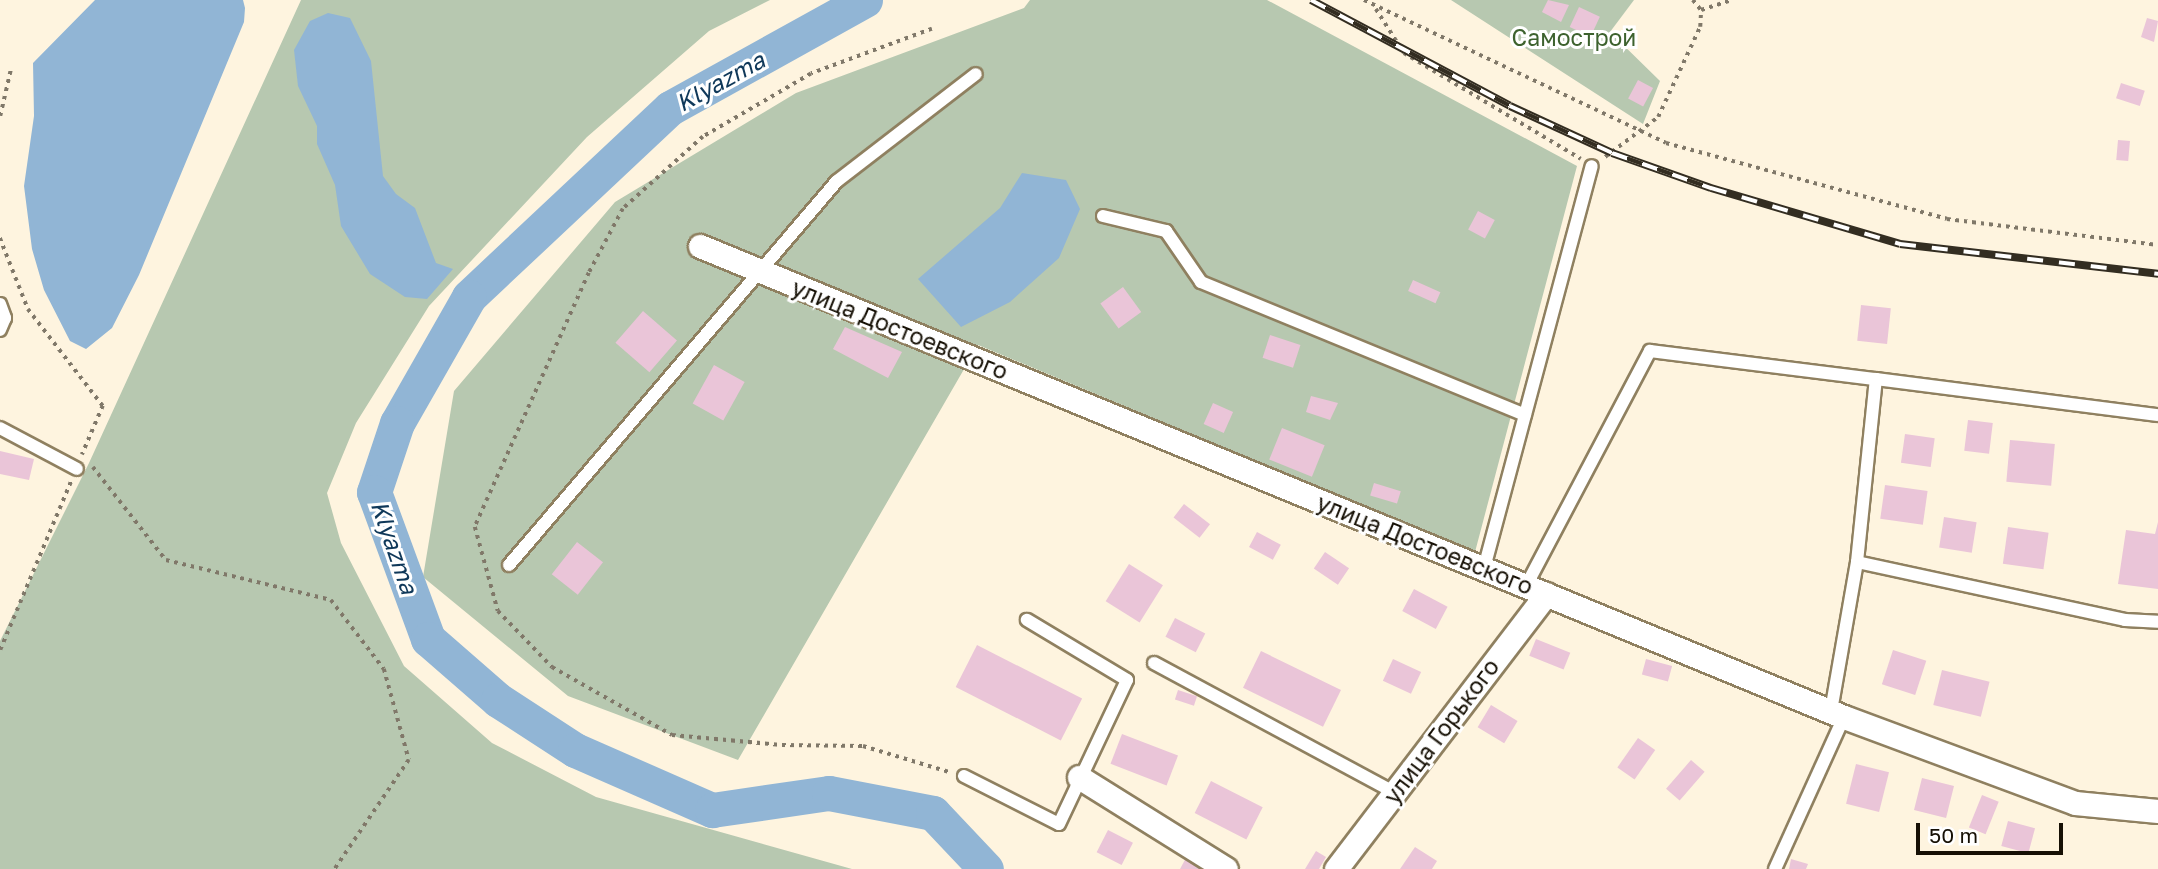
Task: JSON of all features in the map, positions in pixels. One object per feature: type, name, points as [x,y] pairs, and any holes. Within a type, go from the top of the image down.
[{"type":"street","name":"улица Достоевского","points":[[700,246],[1838,714],[2075,803],[2158,811]]},
{"type":"street","name":"улица Горького","points":[[1336,869],[1394,792],[1536,590]]},
{"type":"street","points":[[1079,778],[1226,869]]},
{"type":"lane","points":[[509,565],[758,270],[837,181],[976,74]]},
{"type":"lane","points":[[1484,568],[1592,166]]},
{"type":"lane","points":[[1103,216],[1166,230],[1201,282],[1525,415]]},
{"type":"lane","points":[[0,304],[5,318],[0,330]]},
{"type":"lane","points":[[1536,590],[1650,351],[2158,415]]},
{"type":"lane","points":[[1775,869],[1838,714],[1876,379]]},
{"type":"lane","points":[[0,428],[77,469]]},
{"type":"lane","points":[[1857,562],[2125,620],[2158,622]]},
{"type":"lane","points":[[964,776],[1059,824],[1127,680],[1027,620]]},
{"type":"lane","points":[[1154,663],[1394,792]]},
{"type":"path","points":[[1364,0],[1666,143],[1947,219],[2158,245]]},
{"type":"path","points":[[1375,6],[1404,53],[1592,166],[1658,117],[1700,27],[1701,10],[1693,0]]},
{"type":"path","points":[[1701,10],[1731,0]]},
{"type":"path","points":[[932,29],[811,74],[703,138],[624,209],[589,273],[475,527],[498,611],[552,667],[672,735],[782,745],[863,746],[964,776]]},
{"type":"path","points":[[0,116],[11,68]]},
{"type":"path","points":[[83,454],[166,559],[331,600],[384,669],[409,760],[335,869]]},
{"type":"green space","points":[[301,0],[770,0],[709,31],[587,137],[429,306],[356,423],[327,493],[341,543],[404,666],[492,743],[596,797],[852,869],[0,869],[0,641],[89,463]]},
{"type":"green space","points":[[1030,0],[1267,0],[1577,166],[1475,552],[978,345],[738,760],[568,696],[423,577],[454,391],[615,202],[796,93],[1024,8]]},
{"type":"green space","name":"Самострой","points":[[1451,0],[1634,0],[1610,32],[1660,81],[1643,124]]},
{"type":"water","points":[[95,0],[243,0],[245,8],[244,22],[139,275],[112,328],[86,349],[70,341],[44,290],[32,249],[24,186],[34,116],[33,63]]},
{"type":"water","points":[[328,13],[350,18],[371,61],[383,176],[396,194],[415,208],[436,263],[453,269],[427,299],[405,297],[370,274],[341,226],[335,185],[317,144],[317,126],[298,86],[294,50],[310,21]]},
{"type":"water","points":[[1022,173],[1066,180],[1080,209],[1059,258],[1010,302],[961,327],[918,279],[1000,208]]},
{"type":"building","points":[[1548,0],[1569,5],[1561,22],[1542,12]]},
{"type":"building","points":[[1579,7],[1600,17],[1591,37],[1570,27]]},
{"type":"building","points":[[2147,18],[2158,21],[2154,42],[2141,37]]},
{"type":"building","points":[[1638,80],[1653,88],[1643,107],[1628,99]]},
{"type":"building","points":[[2121,83],[2145,91],[2140,106],[2116,98]]},
{"type":"building","points":[[2118,140],[2130,141],[2128,161],[2116,160]]},
{"type":"building","points":[[1478,211],[1495,220],[1485,238],[1468,230]]},
{"type":"building","points":[[1413,280],[1440,292],[1436,303],[1408,291]]},
{"type":"building","points":[[1123,287],[1141,312],[1119,329],[1100,303]]},
{"type":"building","points":[[1861,305],[1891,308],[1887,344],[1857,341]]},
{"type":"building","points":[[643,311],[677,341],[649,372],[615,343]]},
{"type":"building","points":[[845,327],[902,352],[888,378],[833,349]]},
{"type":"building","points":[[1270,335],[1300,345],[1293,368],[1263,358]]},
{"type":"building","points":[[714,365],[745,382],[723,420],[693,403]]},
{"type":"building","points":[[1311,396],[1338,403],[1330,420],[1306,412]]},
{"type":"building","points":[[1213,403],[1233,412],[1224,433],[1204,424]]},
{"type":"building","points":[[1968,420],[1993,423],[1989,454],[1964,451]]},
{"type":"building","points":[[1282,428],[1325,445],[1312,477],[1269,460]]},
{"type":"building","points":[[1905,434],[1935,438],[1931,467],[1901,463]]},
{"type":"building","points":[[2010,440],[2055,444],[2051,486],[2006,482]]},
{"type":"building","points":[[0,451],[34,459],[29,480],[0,474]]},
{"type":"building","points":[[1374,483],[1401,491],[1397,504],[1370,495]]},
{"type":"building","points":[[1885,485],[1928,491],[1923,525],[1880,519]]},
{"type":"building","points":[[1184,504],[1210,524],[1200,538],[1174,517]]},
{"type":"building","points":[[1944,517],[1977,522],[1972,553],[1939,548]]},
{"type":"building","points":[[2158,522],[2158,589],[2118,584],[2126,530],[2155,534]]},
{"type":"building","points":[[2008,527],[2049,533],[2043,569],[2003,564]]},
{"type":"building","points":[[1257,532],[1281,545],[1273,560],[1249,547]]},
{"type":"building","points":[[577,542],[603,562],[578,595],[552,574]]},
{"type":"building","points":[[1325,552],[1349,568],[1338,585],[1314,569]]},
{"type":"building","points":[[1129,564],[1163,585],[1140,623],[1106,601]]},
{"type":"building","points":[[1414,589],[1448,607],[1436,629],[1402,611]]},
{"type":"building","points":[[1175,618],[1205,633],[1196,652],[1165,637]]},
{"type":"building","points":[[1536,639],[1570,653],[1564,670],[1529,656]]},
{"type":"building","points":[[977,645],[1082,699],[1061,740],[956,687]]},
{"type":"building","points":[[1893,650],[1926,661],[1915,695],[1882,684]]},
{"type":"building","points":[[1261,651],[1341,690],[1323,727],[1243,688]]},
{"type":"building","points":[[1393,659],[1421,672],[1411,694],[1383,681]]},
{"type":"building","points":[[1646,659],[1672,666],[1668,681],[1642,674]]},
{"type":"building","points":[[1942,670],[1990,682],[1981,717],[1933,705]]},
{"type":"building","points":[[1178,690],[1197,696],[1194,706],[1175,700]]},
{"type":"building","points":[[1491,705],[1518,721],[1504,743],[1478,727]]},
{"type":"building","points":[[1122,734],[1178,756],[1167,785],[1111,764]]},
{"type":"building","points":[[1638,738],[1655,750],[1635,780],[1617,767]]},
{"type":"building","points":[[1691,760],[1705,772],[1680,800],[1666,789]]},
{"type":"building","points":[[1856,764],[1889,772],[1879,812],[1846,804]]},
{"type":"building","points":[[1922,778],[1954,786],[1946,818],[1914,810]]},
{"type":"building","points":[[1211,781],[1263,807],[1246,839],[1195,813]]},
{"type":"building","points":[[1982,795],[1999,802],[1986,834],[1969,827]]},
{"type":"building","points":[[2008,821],[2035,828],[2028,853],[2001,846]]},
{"type":"building","points":[[1108,830],[1133,843],[1122,865],[1097,852]]},
{"type":"building","points":[[1415,847],[1437,861],[1432,869],[1400,869]]},
{"type":"building","points":[[1316,851],[1326,857],[1319,869],[1305,869]]},
{"type":"building","points":[[1187,856],[1212,869],[1180,869]]},
{"type":"building","points":[[1791,859],[1808,864],[1806,869],[1789,869]]},
{"type":"waterway","name":"Klyazma","points":[[865,0],[670,108],[469,297],[397,423],[374,492],[428,639],[498,700],[575,750],[712,810],[829,793],[933,813],[986,869]]},
{"type":"railway","points":[[1311,0],[1510,106],[1612,153],[1711,188],[1900,244],[2158,274]]}]
